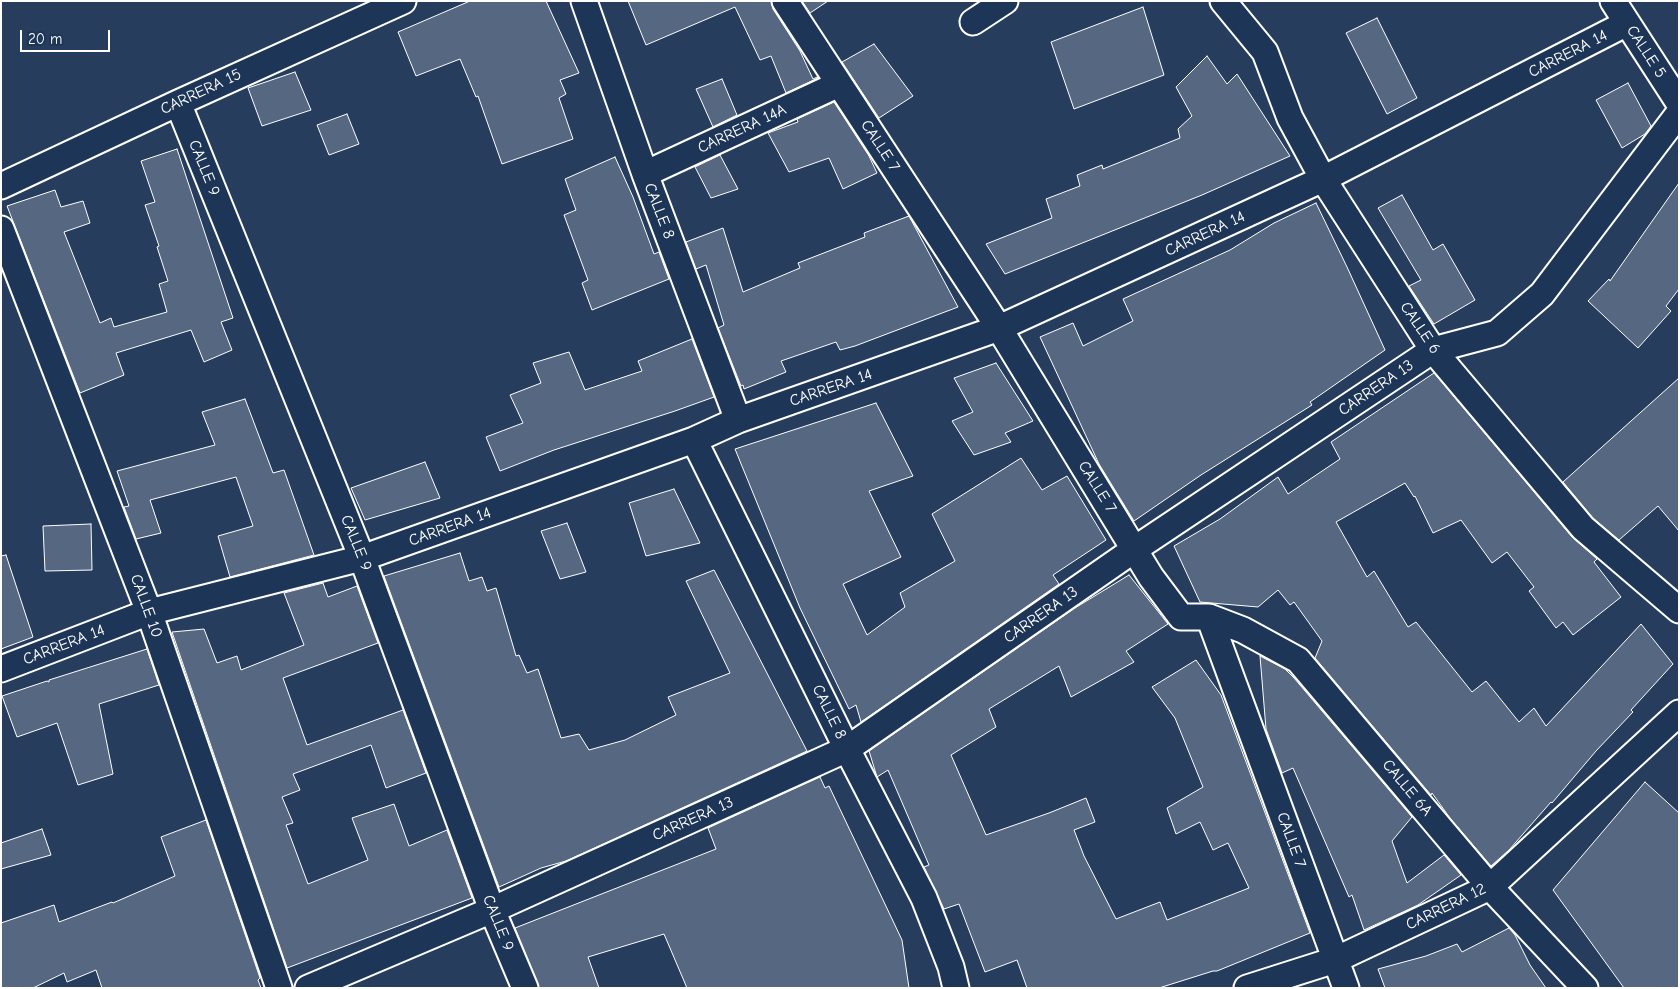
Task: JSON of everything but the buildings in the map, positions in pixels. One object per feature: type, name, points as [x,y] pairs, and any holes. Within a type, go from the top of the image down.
[{"type":"street","name":"CARRERA 15","points":[[1,186],[402,1]]},
{"type":"street","name":"CALLE 8","points":[[584,1],[645,174],[738,420]]},
{"type":"street","name":"CALLE 7","points":[[785,1],[999,328],[1151,576],[1181,618],[1209,617],[1346,988]]},
{"type":"street","points":[[973,22],[1005,1]]},
{"type":"street","name":"CALLE 6","points":[[1223,1],[1265,52],[1290,118],[1324,179],[1433,350],[1583,528],[1679,610]]},
{"type":"street","name":"CALLE 5","points":[[1613,1],[1679,103]]},
{"type":"street","name":"CARRERA 14","points":[[1,669],[149,612],[362,558],[694,440],[738,420],[999,328],[1324,179],[1627,23]]},
{"type":"street","name":"CARRERA 14A","points":[[645,174],[839,84]]},
{"type":"street","name":"CALLE 9","points":[[178,103],[362,558],[492,910],[525,988]]},
{"type":"street","name":"CARRERA 13","points":[[308,988],[492,910],[847,750],[1135,549],[1433,350],[1497,333],[1542,294],[1679,113]]},
{"type":"street","name":"CALLE 10","points":[[1,229],[149,612],[279,988]]},
{"type":"street","name":"CALLE 8","points":[[694,440],[847,750],[924,898],[951,967],[956,988]]},
{"type":"street","name":"CALLE 6A","points":[[1209,617],[1244,630],[1298,660],[1490,887],[1585,988]]},
{"type":"street","name":"CARRERA 12","points":[[1247,988],[1335,960],[1490,887],[1679,713]]}]
